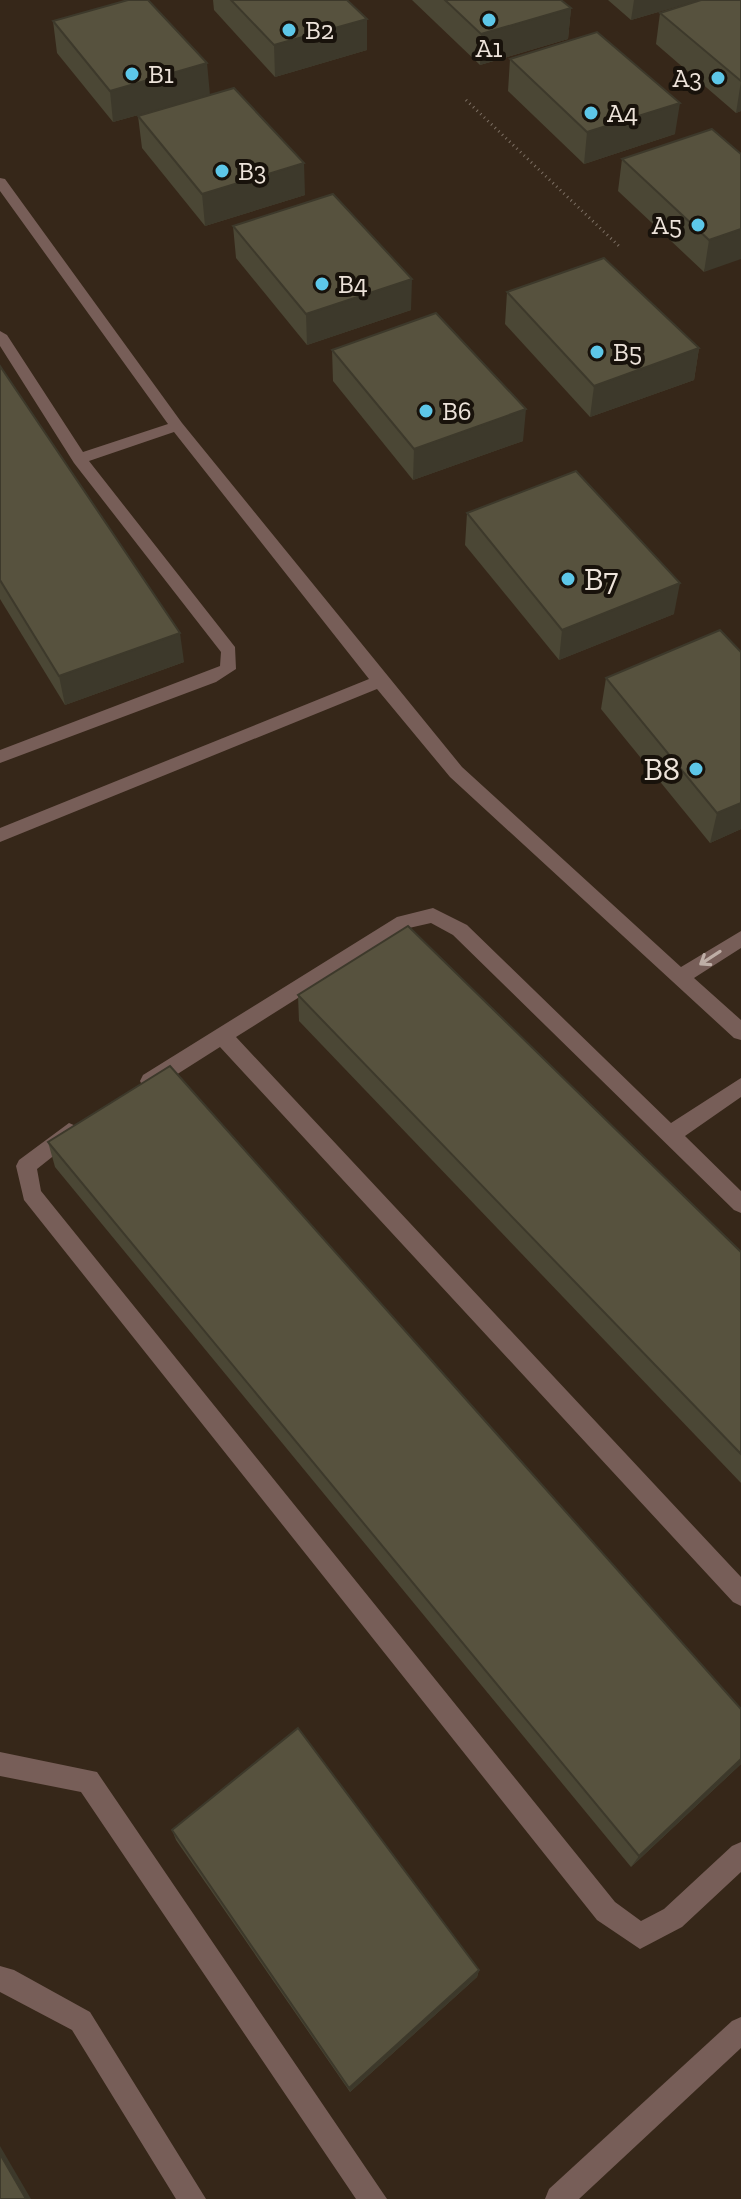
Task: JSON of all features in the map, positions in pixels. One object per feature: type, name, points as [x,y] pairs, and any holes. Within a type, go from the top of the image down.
[{"type":"street","points":[[0,182],[177,426],[456,772],[741,1032]]},
{"type":"street","points":[[0,335],[79,459],[229,651],[228,669],[0,757]]},
{"type":"street","points":[[79,459],[177,426]]},
{"type":"street","points":[[0,835],[380,681]]},
{"type":"street","points":[[128,1095],[404,922],[433,915],[460,930],[741,1204]]},
{"type":"street","points":[[679,978],[741,938]]},
{"type":"street","points":[[222,1036],[741,1594]]},
{"type":"street","points":[[670,1135],[741,1086]]},
{"type":"street","points":[[88,1121],[48,1146],[26,1166],[31,1194],[606,1911],[640,1936],[673,1918],[741,1855]]},
{"type":"street","points":[[0,1764],[88,1781],[373,2199]]},
{"type":"street","points":[[0,1979],[81,2021],[192,2199]]},
{"type":"street","points":[[559,2199],[741,2030]]},
{"type":"path","points":[[466,100],[621,248]]},
{"type":"building","points":[[128,0],[148,0],[207,63],[110,91],[53,21]]},
{"type":"building","points":[[231,0],[347,0],[367,19],[274,45]]},
{"type":"building","points":[[445,0],[561,0],[571,8],[481,34]]},
{"type":"building","points":[[701,0],[741,0],[741,81],[660,13]]},
{"type":"building","points":[[597,32],[680,103],[587,132],[510,59]]},
{"type":"building","points":[[234,88],[304,163],[202,194],[138,116]]},
{"type":"building","points":[[712,129],[741,154],[741,229],[709,240],[622,159]]},
{"type":"building","points":[[333,194],[412,279],[306,314],[233,226]]},
{"type":"building","points":[[604,258],[699,348],[594,386],[507,292]]},
{"type":"building","points":[[436,313],[526,409],[414,449],[332,350]]},
{"type":"building","points":[[0,366],[180,633],[59,676],[0,580]]},
{"type":"building","name":"B7","points":[[576,471],[680,583],[562,630],[467,513]]},
{"type":"building","name":"B8","points":[[720,630],[741,652],[741,803],[717,813],[606,678]]},
{"type":"building","points":[[408,926],[741,1252],[741,1454],[298,995]]},
{"type":"building","points":[[170,1066],[741,1709],[741,1759],[639,1856],[48,1142]]},
{"type":"building","points":[[298,1728],[479,1970],[349,2088],[172,1830]]},
{"type":"building","points":[[0,2154],[26,2199],[0,2199]]},
{"type":"place","name":"A1","points":[[489,20]]},
{"type":"place","name":"B2","points":[[289,30]]},
{"type":"place","name":"B1","points":[[132,74]]},
{"type":"place","name":"A3","points":[[718,78]]},
{"type":"place","name":"A4","points":[[591,113]]},
{"type":"place","name":"B3","points":[[222,171]]},
{"type":"place","name":"A5","points":[[698,225]]},
{"type":"place","name":"B4","points":[[322,284]]},
{"type":"place","name":"B5","points":[[597,352]]},
{"type":"place","name":"B6","points":[[426,411]]},
{"type":"place","name":"B7","points":[[568,579]]},
{"type":"place","name":"B8","points":[[696,769]]}]
